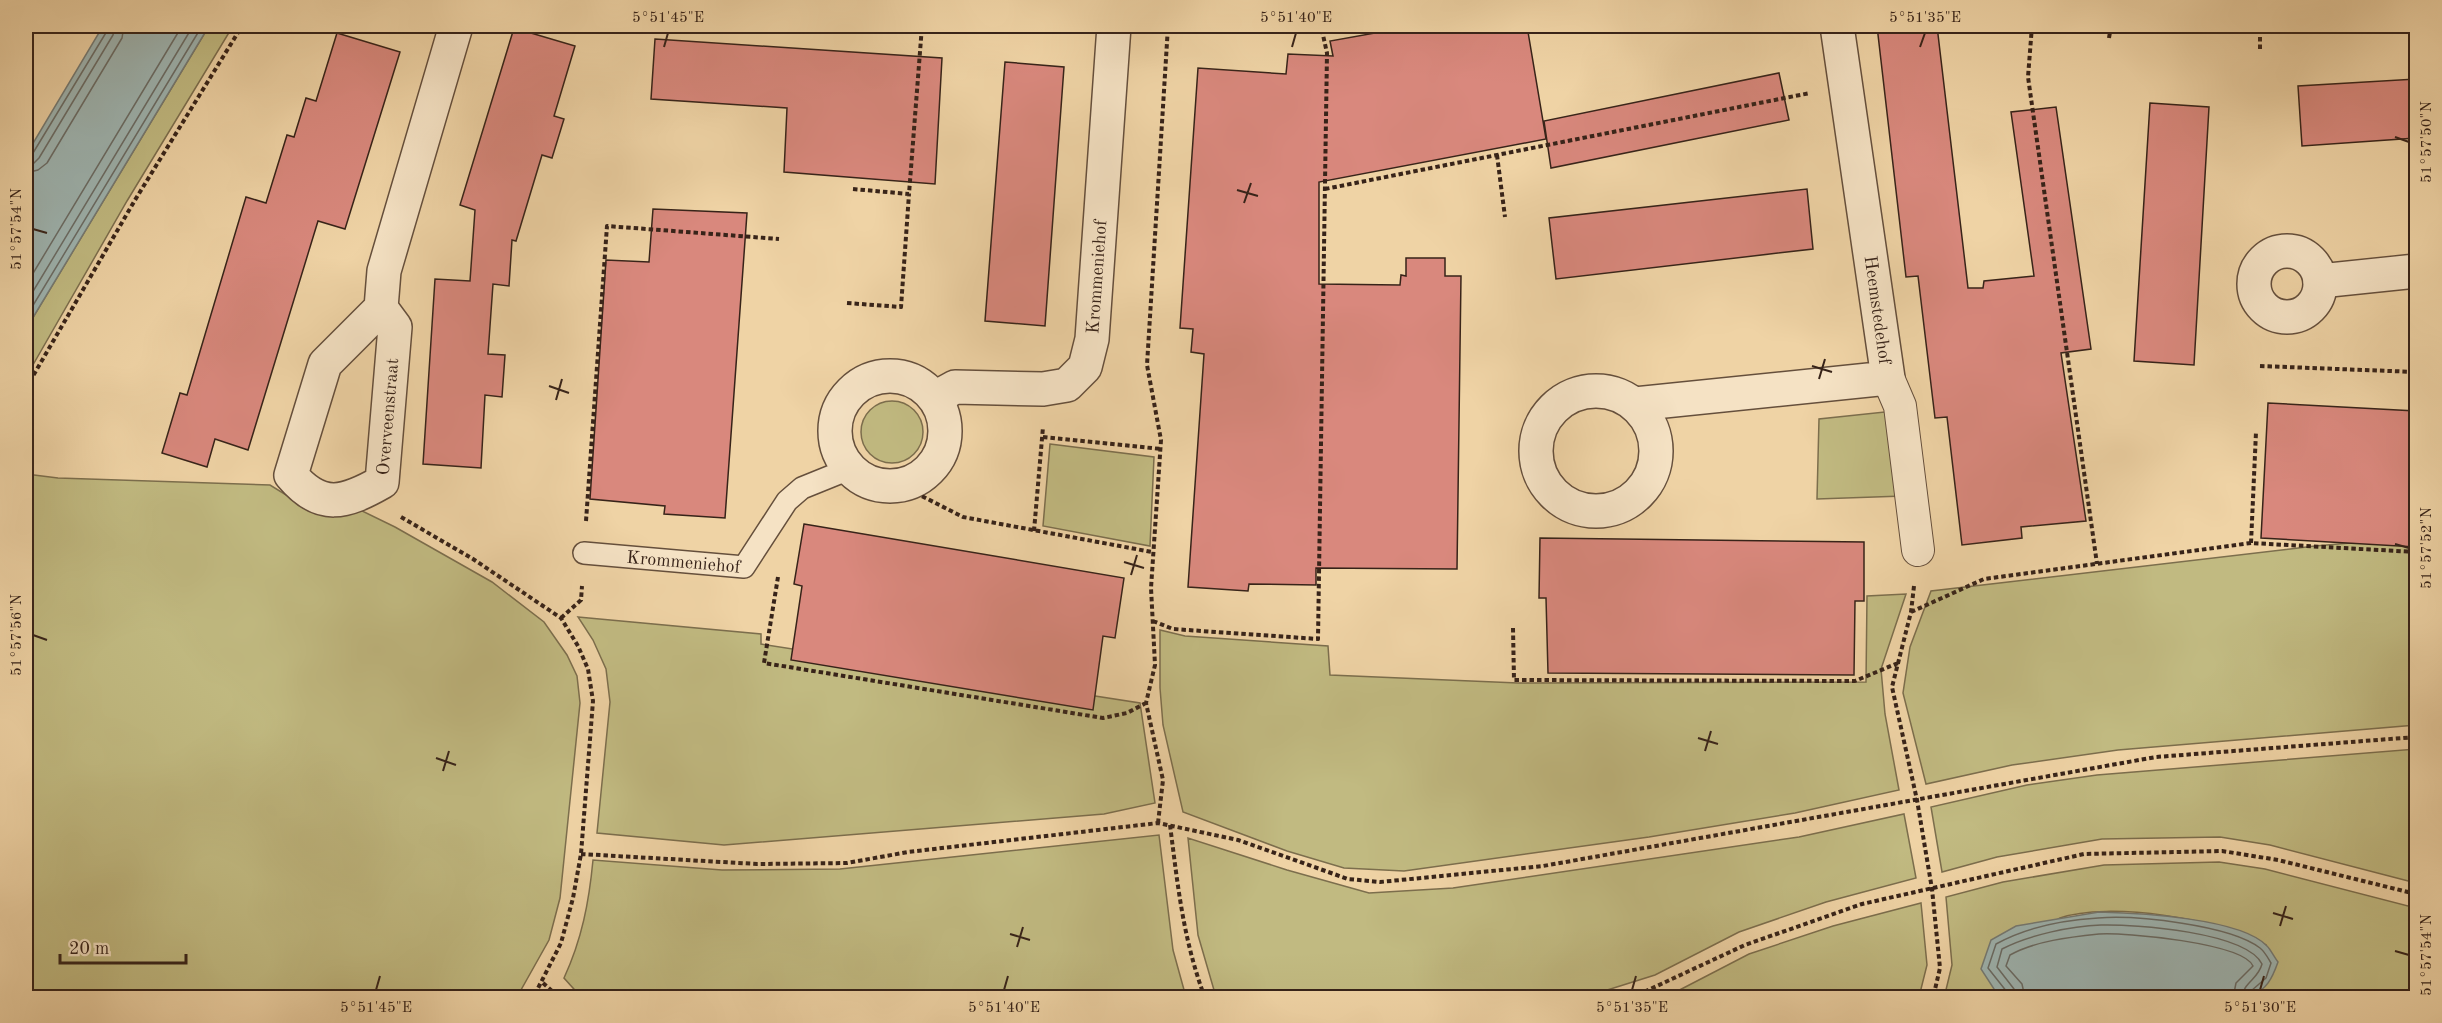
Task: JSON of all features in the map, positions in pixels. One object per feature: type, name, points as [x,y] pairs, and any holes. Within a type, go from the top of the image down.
[{"type":"street","points":[[381,308],[384,271],[456,26]]},
{"type":"street","name":"Krommeniehof","points":[[935,398],[956,387],[1043,389],[1067,385],[1085,367],[1092,339],[1114,26]]},
{"type":"street","name":"Heemstedehof","points":[[1635,404],[1888,378],[1837,26]]},
{"type":"street","points":[[2320,281],[2416,271]]},
{"type":"street","name":"Overveenstraat","points":[[381,308],[394,327],[382,482],[362,493],[344,499],[323,500],[303,490],[291,475],[325,364],[381,308]]},
{"type":"street","points":[[888,376],[906,378],[922,386],[935,398],[943,414],[946,432],[943,450],[933,466],[919,479],[902,486],[882,487],[864,481],[849,469],[839,454],[835,439],[836,417],[843,401],[856,387],[871,379],[888,376]]},
{"type":"street","points":[[1888,378],[1900,406],[1918,550]]},
{"type":"lane","name":"Krommeniehof","points":[[584,553],[744,567],[787,501],[802,488],[849,469]]},
{"type":"path","points":[[26,388],[152,171],[242,26]]},
{"type":"path","points":[[847,303],[901,307],[922,26]]},
{"type":"path","points":[[1158,823],[1163,780],[1146,703],[1155,664],[1151,588],[1152,552],[1161,449],[1147,365],[1168,26]]},
{"type":"path","points":[[1154,621],[1173,629],[1318,639],[1327,53],[1321,26]]},
{"type":"path","points":[[2032,26],[2028,77],[2097,564]]},
{"type":"path","points":[[2109,38],[2111,26]]},
{"type":"path","points":[[2260,26],[2260,49]]},
{"type":"path","points":[[1325,189],[1846,86]]},
{"type":"path","points":[[1497,155],[1505,217]]},
{"type":"path","points":[[853,189],[909,194]]},
{"type":"path","points":[[561,618],[581,600],[607,226],[779,238]]},
{"type":"path","points":[[2260,366],[2416,372]]},
{"type":"path","points":[[1034,531],[1043,437],[1043,389]]},
{"type":"path","points":[[2251,543],[2256,432]]},
{"type":"path","points":[[1043,437],[1161,449]]},
{"type":"path","points":[[382,482],[390,510],[473,558],[561,618],[578,646],[588,669],[593,701],[580,854],[573,898],[561,944],[533,998]]},
{"type":"path","points":[[902,486],[963,516],[1152,552]]},
{"type":"path","points":[[773,521],[781,558],[764,663],[1103,718],[1127,713],[1146,703]]},
{"type":"path","points":[[1911,612],[1984,579],[2251,543],[2416,552]]},
{"type":"path","points":[[1918,550],[1911,612],[1892,687],[1917,800],[1932,889],[1940,968],[1933,998]]},
{"type":"path","points":[[1513,628],[1514,680],[1856,681],[1898,663]]},
{"type":"path","points":[[580,854],[758,864],[847,863],[908,852],[1158,823],[1238,840],[1348,879],[1380,882],[1543,866],[2156,757],[2416,737]]},
{"type":"path","points":[[1170,825],[1182,921],[1192,962],[1205,998]]},
{"type":"path","points":[[1631,998],[1745,945],[1862,904],[2084,854],[2222,851],[2278,860],[2416,894]]},
{"type":"path","points":[[543,982],[560,998]]},
{"type":"shaded area","points":[[209,26],[233,26],[127,201],[26,377],[26,329]]},
{"type":"shaded area","points":[[892,401],[914,410],[923,432],[914,454],[892,463],[870,454],[861,432],[870,410]]},
{"type":"shaded area","points":[[1894,411],[1903,496],[1817,499],[1819,419]]},
{"type":"shaded area","points":[[1050,444],[1154,457],[1150,546],[1043,526]]},
{"type":"shaded area","points":[[26,474],[58,478],[270,485],[304,506],[354,507],[395,527],[492,582],[544,622],[567,655],[577,676],[580,703],[560,898],[549,940],[517,997],[26,998]]},
{"type":"shaded area","points":[[2362,542],[2416,545],[2416,725],[2118,750],[2012,765],[1926,784],[1903,693],[1910,647],[1931,591]]},
{"type":"shaded area","points":[[1906,594],[1881,669],[1885,714],[1899,790],[1795,813],[1649,837],[1404,871],[1344,868],[1287,851],[1183,812],[1163,725],[1160,688],[1160,630],[1185,636],[1328,646],[1330,675],[1518,683],[1866,682],[1867,596]]},
{"type":"shaded area","points":[[578,617],[761,634],[761,644],[1140,703],[1155,803],[1104,814],[724,845],[597,833],[610,702],[606,669],[593,640]]},
{"type":"shaded area","points":[[2416,749],[2416,883],[2270,845],[2220,837],[2102,839],[1997,857],[1942,872],[1931,807],[2027,785],[2097,775]]},
{"type":"shaded area","points":[[1904,814],[1916,878],[1826,902],[1739,932],[1655,975],[1585,997],[1216,997],[1198,935],[1188,838],[1287,870],[1369,893],[1453,888],[1799,837]]},
{"type":"shaded area","points":[[1159,835],[1173,950],[1186,997],[1030,998],[1011,993],[988,998],[582,998],[564,978],[576,949],[584,920],[593,860],[722,870],[840,869]]},
{"type":"shaded area","points":[[2219,862],[2265,869],[2416,908],[2416,997],[2250,997],[2259,993],[2266,945],[2223,927],[2195,921],[2165,915],[2106,911],[2081,913],[2055,921],[1994,989],[2005,997],[1944,998],[1952,965],[1946,897],[2003,882],[2104,865]]},
{"type":"shaded area","points":[[1921,903],[1927,965],[1919,997],[1666,997],[1749,954],[1833,926]]},
{"type":"water","points":[[103,26],[209,26],[26,329],[26,155]]},
{"type":"water","points":[[2099,912],[2188,919],[2235,929],[2254,937],[2267,946],[2278,962],[2268,983],[2261,991],[2250,997],[2005,998],[1994,989],[1981,969],[1991,940],[2016,926]]},
{"type":"building","points":[[1414,26],[1527,26],[1546,139],[1319,182],[1319,284],[1400,285],[1401,275],[1406,276],[1406,258],[1445,258],[1445,276],[1461,276],[1457,569],[1316,568],[1316,585],[1249,584],[1248,591],[1188,587],[1204,354],[1191,352],[1193,329],[1180,328],[1198,68],[1286,74],[1288,54],[1333,56],[1330,41]]},
{"type":"building","points":[[1877,26],[1937,26],[1968,288],[1983,288],[1984,281],[2034,276],[2011,112],[2056,107],[2091,349],[2061,353],[2086,521],[2021,527],[2022,538],[1962,545],[1947,417],[1935,418],[1918,276],[1906,277]]},
{"type":"building","points":[[514,28],[575,46],[554,116],[564,119],[552,158],[542,155],[516,241],[512,240],[509,286],[493,284],[488,354],[505,355],[502,397],[485,395],[481,468],[423,464],[435,279],[470,281],[475,210],[460,205]]},
{"type":"building","points":[[337,33],[400,52],[345,229],[318,221],[248,450],[215,439],[207,467],[162,453],[180,393],[187,395],[246,197],[266,203],[287,135],[294,137],[306,98],[316,101]]},
{"type":"building","points":[[655,39],[942,58],[935,184],[784,172],[787,108],[651,99]]},
{"type":"building","points":[[1005,62],[1064,67],[1045,326],[985,321]]},
{"type":"building","points":[[1779,73],[1789,120],[1551,168],[1544,121]]},
{"type":"building","points":[[2416,79],[2416,138],[2302,146],[2298,86]]},
{"type":"building","points":[[2150,103],[2209,107],[2194,365],[2134,361]]},
{"type":"building","points":[[1807,189],[1813,249],[1556,279],[1549,218]]},
{"type":"building","points":[[653,209],[747,213],[725,518],[664,514],[665,506],[590,499],[606,260],[649,262]]},
{"type":"building","points":[[2268,403],[2416,411],[2416,547],[2261,538]]},
{"type":"building","points":[[804,524],[1124,578],[1115,638],[1103,636],[1093,710],[791,660],[802,586],[794,584]]},
{"type":"building","points":[[1540,538],[1864,542],[1864,601],[1855,601],[1854,675],[1548,673],[1546,598],[1539,598]]}]
